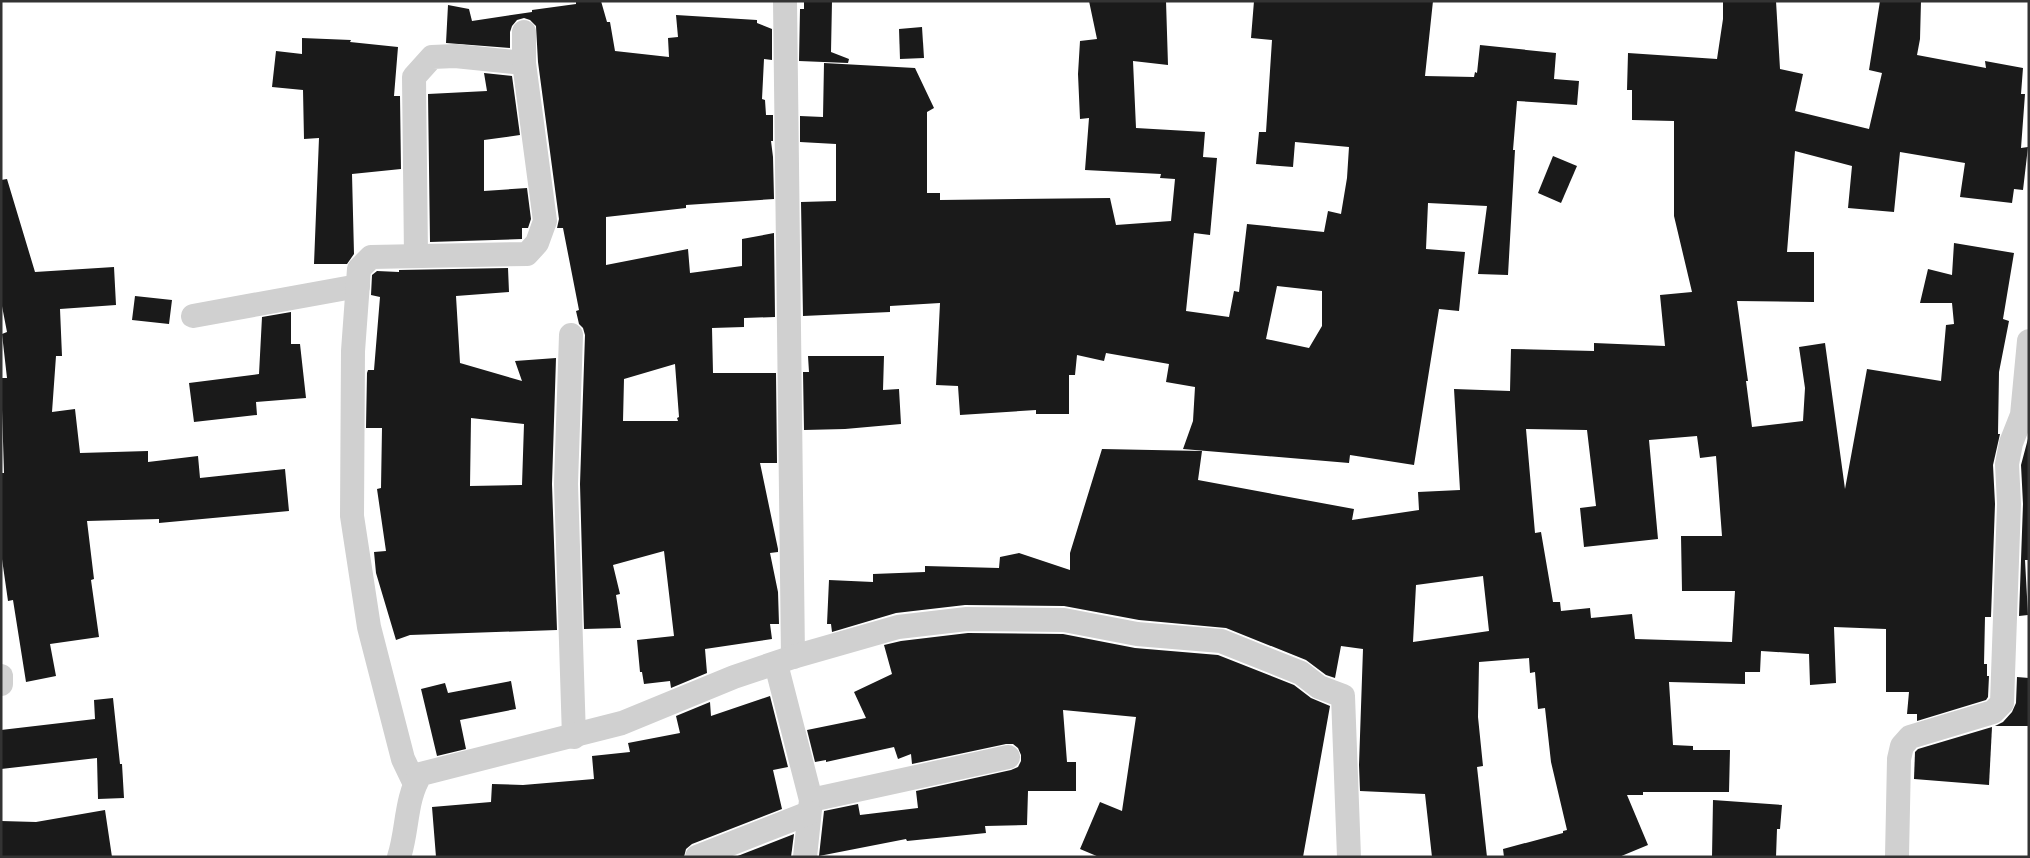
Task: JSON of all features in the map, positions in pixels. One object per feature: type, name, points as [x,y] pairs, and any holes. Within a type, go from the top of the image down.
[{"type":"street","points":[[785,1],[784,661],[810,807],[805,857]]},
{"type":"street","points":[[415,784],[403,759],[369,627],[352,516],[353,352],[359,269],[371,257],[527,254],[537,243],[545,220],[524,63],[524,32]]},
{"type":"street","points":[[416,256],[414,77],[432,57],[455,56],[524,63]]},
{"type":"street","points":[[192,316],[358,286]]},
{"type":"street","points":[[571,336],[566,484],[574,737]]},
{"type":"street","points":[[1897,857],[1899,759],[1902,746],[1910,737],[1993,712],[2002,704],[2008,504],[2007,464],[2011,443],[2022,415],[2029,341]]},
{"type":"street","points":[[399,857],[415,784],[421,774],[574,737],[622,723],[734,677],[898,627],[967,619],[1064,620],[1137,634],[1221,641],[1301,673],[1319,687],[1343,696],[1349,857]]},
{"type":"street","points":[[1,676],[1,684]]},
{"type":"street","points":[[697,857],[810,807],[1008,757]]},
{"type":"building","points":[[576,1],[601,1],[607,22],[610,22],[615,51],[669,57],[668,38],[678,37],[676,15],[757,20],[757,23],[772,29],[772,60],[764,59],[762,99],[765,100],[766,115],[773,115],[773,141],[771,141],[774,199],[686,205],[686,208],[606,217],[606,265],[688,249],[690,273],[742,266],[742,239],[774,233],[775,317],[744,318],[744,327],[712,328],[713,373],[776,373],[777,463],[760,463],[778,549],[778,552],[770,553],[778,592],[779,624],[770,624],[772,639],[705,649],[707,673],[671,688],[670,681],[644,684],[642,672],[640,672],[637,640],[674,636],[664,551],[613,565],[620,594],[616,595],[621,628],[584,629],[580,484],[585,335],[583,328],[579,324],[576,311],[579,310],[563,228],[557,228],[559,219],[538,62],[536,26],[530,20],[524,18],[517,20],[510,32],[510,48],[446,43],[448,5],[469,9],[472,21],[576,4]],"holes":[[[675,364],[679,417],[677,418],[678,421],[623,421],[624,379]]]},
{"type":"building","points":[[804,1],[832,1],[831,52],[849,59],[848,63],[799,61],[800,9],[804,9]]},
{"type":"building","points":[[1089,1],[1166,1],[1168,65],[1133,61],[1136,128],[1205,132],[1203,157],[1217,158],[1210,235],[1194,233],[1186,311],[1229,317],[1234,291],[1239,292],[1247,224],[1324,232],[1328,211],[1341,214],[1347,178],[1349,147],[1295,142],[1293,167],[1256,164],[1259,132],[1266,132],[1272,40],[1251,38],[1254,1],[1433,1],[1425,76],[1474,77],[1475,72],[1477,73],[1480,45],[1556,53],[1554,79],[1579,81],[1577,105],[1517,101],[1508,275],[1478,274],[1487,206],[1428,203],[1426,249],[1465,252],[1459,311],[1439,309],[1414,465],[1350,455],[1349,463],[1183,449],[1193,421],[1195,387],[1166,382],[1169,364],[1106,353],[1104,361],[1077,355],[1075,375],[1069,375],[1069,414],[1036,414],[1036,410],[960,415],[958,386],[936,385],[940,303],[890,306],[890,312],[803,316],[801,202],[836,201],[836,144],[800,142],[800,116],[823,117],[824,63],[915,68],[934,108],[927,112],[927,193],[940,193],[940,200],[1110,198],[1116,225],[1171,221],[1175,179],[1160,178],[1161,174],[1085,170],[1089,118],[1080,119],[1078,74],[1080,41],[1097,39]],"holes":[[[1277,286],[1322,291],[1322,326],[1309,348],[1266,339]]]},
{"type":"building","points":[[1723,1],[1776,1],[1780,69],[1803,74],[1795,111],[1869,129],[1882,73],[1869,70],[1880,1],[1921,1],[1920,39],[1917,55],[1986,68],[1985,61],[2023,68],[2021,94],[2025,94],[2021,148],[2028,147],[2023,190],[2014,189],[2012,203],[1960,197],[1965,163],[1900,152],[1894,212],[1848,208],[1852,166],[1795,151],[1787,252],[1814,252],[1814,302],[1737,301],[1752,427],[1803,421],[1805,388],[1799,347],[1825,343],[1845,489],[1867,369],[1941,381],[1946,325],[1954,324],[1952,303],[1920,303],[1928,269],[1952,275],[1954,243],[2014,253],[2003,319],[2009,321],[1999,372],[1998,434],[2000,434],[1993,465],[1995,504],[1991,617],[1985,617],[1984,664],[1987,664],[1987,676],[1989,676],[1988,697],[1986,700],[1917,721],[1917,714],[1907,714],[1909,692],[1886,692],[1886,629],[1834,627],[1836,683],[1810,685],[1809,654],[1761,651],[1760,672],[1745,672],[1745,684],[1669,682],[1673,745],[1693,746],[1693,750],[1730,750],[1729,792],[1643,792],[1643,795],[1627,795],[1648,845],[1619,857],[1504,857],[1503,849],[1563,833],[1563,831],[1567,830],[1551,762],[1545,708],[1538,709],[1535,672],[1530,673],[1529,658],[1479,662],[1478,717],[1483,766],[1477,767],[1487,857],[1432,857],[1425,794],[1360,791],[1359,765],[1363,649],[1341,646],[1335,678],[1326,675],[1306,660],[1226,628],[1139,620],[1064,606],[965,605],[896,613],[832,632],[831,624],[827,624],[829,580],[873,582],[873,574],[925,572],[925,566],[999,568],[1000,557],[1019,553],[1070,570],[1070,553],[1102,449],[1202,451],[1198,480],[1354,509],[1352,520],[1419,510],[1418,492],[1460,490],[1454,389],[1510,391],[1511,349],[1594,351],[1594,343],[1665,346],[1660,295],[1692,292],[1674,216],[1674,121],[1632,120],[1632,90],[1627,90],[1628,53],[1717,59],[1723,19]],"holes":[[[1526,429],[1587,430],[1596,506],[1580,508],[1584,547],[1658,539],[1649,440],[1697,436],[1700,458],[1716,456],[1722,536],[1681,536],[1682,591],[1735,591],[1732,642],[1635,639],[1632,614],[1591,618],[1590,608],[1561,611],[1560,602],[1553,602],[1541,532],[1535,533]],[[1483,576],[1489,631],[1413,642],[1416,585]]]},
{"type":"building","points":[[922,27],[924,58],[900,59],[899,29]]},
{"type":"building","points":[[302,38],[351,40],[350,42],[398,47],[394,96],[400,96],[401,169],[352,174],[354,254],[347,264],[314,264],[319,138],[304,139],[303,90],[272,87],[276,51],[302,54]]},
{"type":"building","points":[[484,73],[512,76],[520,135],[484,140],[484,191],[527,188],[531,219],[528,228],[522,228],[522,239],[430,242],[428,94],[487,91]]},
{"type":"building","points":[[1553,156],[1577,166],[1561,203],[1538,193]]},
{"type":"building","points":[[7,179],[35,272],[114,267],[116,305],[60,309],[62,356],[56,356],[52,412],[75,409],[80,453],[148,451],[148,462],[198,456],[200,478],[285,469],[289,511],[159,523],[159,519],[87,521],[94,579],[91,580],[99,637],[50,644],[56,676],[26,682],[13,600],[8,601],[1,552],[1,473],[4,473],[1,378],[7,378],[2,334],[7,332],[1,301],[1,180]]},
{"type":"building","points":[[508,268],[509,292],[456,296],[460,363],[522,381],[515,361],[556,358],[552,484],[557,630],[410,635],[396,640],[376,573],[374,552],[386,551],[377,489],[381,488],[382,428],[366,428],[367,373],[368,370],[374,370],[380,297],[371,295],[372,275],[377,271],[399,272],[399,270]],"holes":[[[471,418],[524,424],[522,485],[470,486]]]},
{"type":"building","points":[[135,296],[172,300],[169,324],[132,320]]},
{"type":"building","points":[[291,312],[291,344],[300,344],[306,398],[256,402],[257,415],[194,422],[189,383],[259,374],[262,317]]},
{"type":"building","points":[[808,356],[884,356],[883,390],[899,389],[901,424],[845,429],[804,430],[803,372],[809,372]]},
{"type":"building","points":[[2029,435],[2029,560],[2025,560],[2028,615],[2019,616],[2023,504],[2021,465]]},
{"type":"building","points":[[968,633],[1063,634],[1135,648],[1218,655],[1294,685],[1311,698],[1330,706],[1303,857],[1099,857],[1080,849],[1100,802],[1122,811],[1136,717],[1063,710],[1067,762],[1076,762],[1076,791],[1028,791],[1027,825],[985,826],[986,833],[907,841],[906,839],[819,856],[824,811],[858,804],[860,815],[918,808],[916,791],[1018,767],[1021,755],[1018,748],[1013,744],[912,764],[911,754],[898,759],[894,747],[826,762],[826,760],[815,762],[807,730],[866,718],[854,692],[892,674],[884,645],[901,641]]},
{"type":"building","points":[[2017,677],[2029,678],[2029,726],[1995,726],[2003,722],[2012,712],[2016,703]]},
{"type":"building","points":[[511,681],[516,709],[460,720],[466,749],[437,756],[421,689],[445,683],[448,693]]},
{"type":"building","points":[[770,696],[788,767],[773,770],[782,809],[692,844],[686,849],[684,857],[436,857],[432,807],[491,802],[492,784],[523,785],[594,779],[592,756],[630,752],[628,743],[680,733],[676,716],[710,702],[711,716]]},
{"type":"building","points":[[113,698],[120,764],[122,764],[124,798],[98,799],[97,758],[1,769],[1,730],[95,719],[94,700]]},
{"type":"building","points":[[1992,727],[1989,785],[1914,779],[1915,752],[1918,749]]},
{"type":"building","points":[[1713,800],[1782,805],[1780,829],[1777,829],[1776,857],[1712,857]]},
{"type":"building","points":[[105,810],[112,857],[1,857],[1,821],[36,822]]},
{"type":"building","points":[[794,834],[791,857],[735,857]]}]
